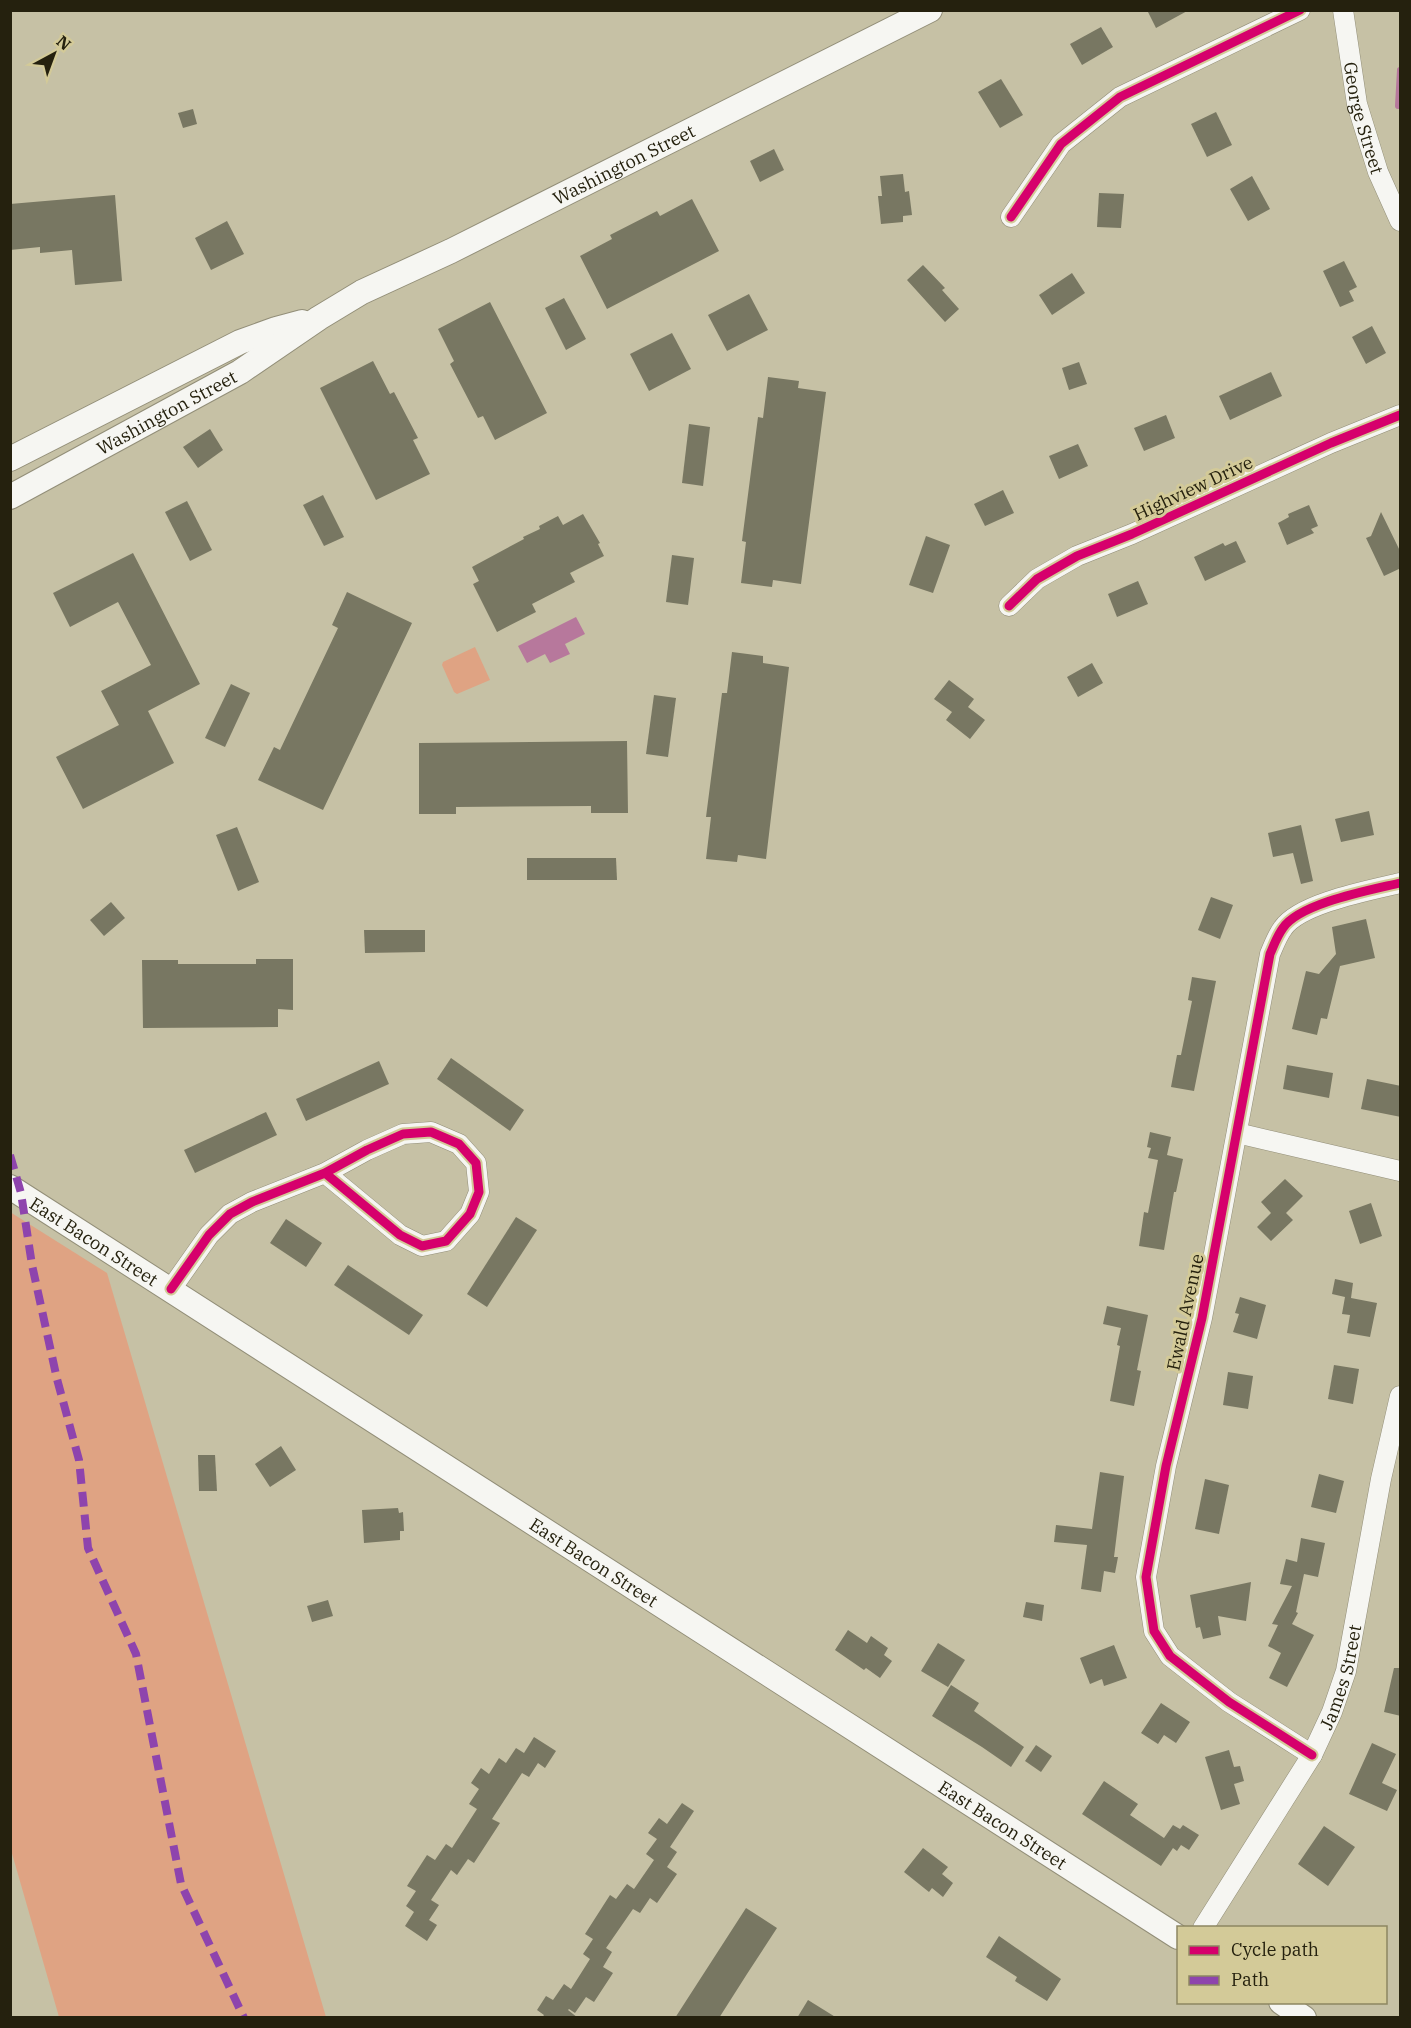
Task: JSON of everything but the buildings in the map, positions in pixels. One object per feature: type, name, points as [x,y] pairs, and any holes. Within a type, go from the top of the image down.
[{"type":"main road","name":"Washington Street","points":[[10,497],[240,372],[319,318],[362,292],[451,251],[930,10]]},
{"type":"main road","name":"Washington Street","points":[[10,459],[240,342],[276,329],[319,318]]},
{"type":"main road","name":"East Bacon Street","points":[[10,1186],[1177,1936]]},
{"type":"main road","points":[[1284,2004],[1305,2018]]},
{"type":"street","points":[[1011,217],[1061,144],[1120,97],[1300,10]]},
{"type":"street","name":"George Street","points":[[1343,10],[1357,104],[1378,172],[1401,221]]},
{"type":"street","name":"Highview Drive","points":[[1009,606],[1037,579],[1077,556],[1132,534],[1332,443],[1401,415]]},
{"type":"street","name":"Ewald Avenue","points":[[1312,1755],[1229,1702],[1170,1656],[1154,1631],[1146,1577],[1166,1466],[1202,1318],[1270,954],[1283,926],[1308,909],[1401,883]]},
{"type":"street","points":[[171,1289],[209,1235],[230,1214],[252,1202],[325,1173],[403,1134],[431,1132],[459,1144],[476,1162],[479,1192],[470,1214],[446,1241],[422,1246],[400,1235],[325,1173]]},
{"type":"street","points":[[1236,1133],[1401,1172]]},
{"type":"street","name":"James Street","points":[[1204,1926],[1312,1755],[1332,1712],[1346,1671],[1381,1479],[1401,1396]]},
{"type":"shaded area","points":[[576,617],[585,634],[565,644],[570,654],[550,663],[545,654],[527,663],[518,646]]},
{"type":"shaded area","points":[[475,647],[490,680],[457,694],[442,665],[443,662]]},
{"type":"shaded area","points":[[10,1212],[107,1273],[326,2017],[59,2017],[11,1850]]},
{"type":"waterway","points":[[1398,106],[1400,70]]},
{"type":"marked path","points":[[10,1155],[21,1193],[32,1265],[57,1379],[79,1460],[88,1548],[136,1654],[181,1884],[244,2018]]},
{"type":"cycle path","points":[[1011,217],[1061,144],[1120,97],[1300,10]]},
{"type":"cycle path","points":[[1009,606],[1037,579],[1077,556],[1132,534],[1331,443],[1400,415]]},
{"type":"cycle path","points":[[1312,1755],[1229,1702],[1170,1656],[1154,1631],[1146,1577],[1166,1466],[1202,1318],[1270,954],[1283,928],[1304,911],[1337,899],[1400,883]]},
{"type":"cycle path","points":[[171,1289],[209,1235],[230,1214],[252,1202],[325,1173],[403,1134],[431,1132],[459,1144],[476,1163],[479,1192],[470,1214],[446,1241],[422,1246],[400,1235],[325,1173]]}]
